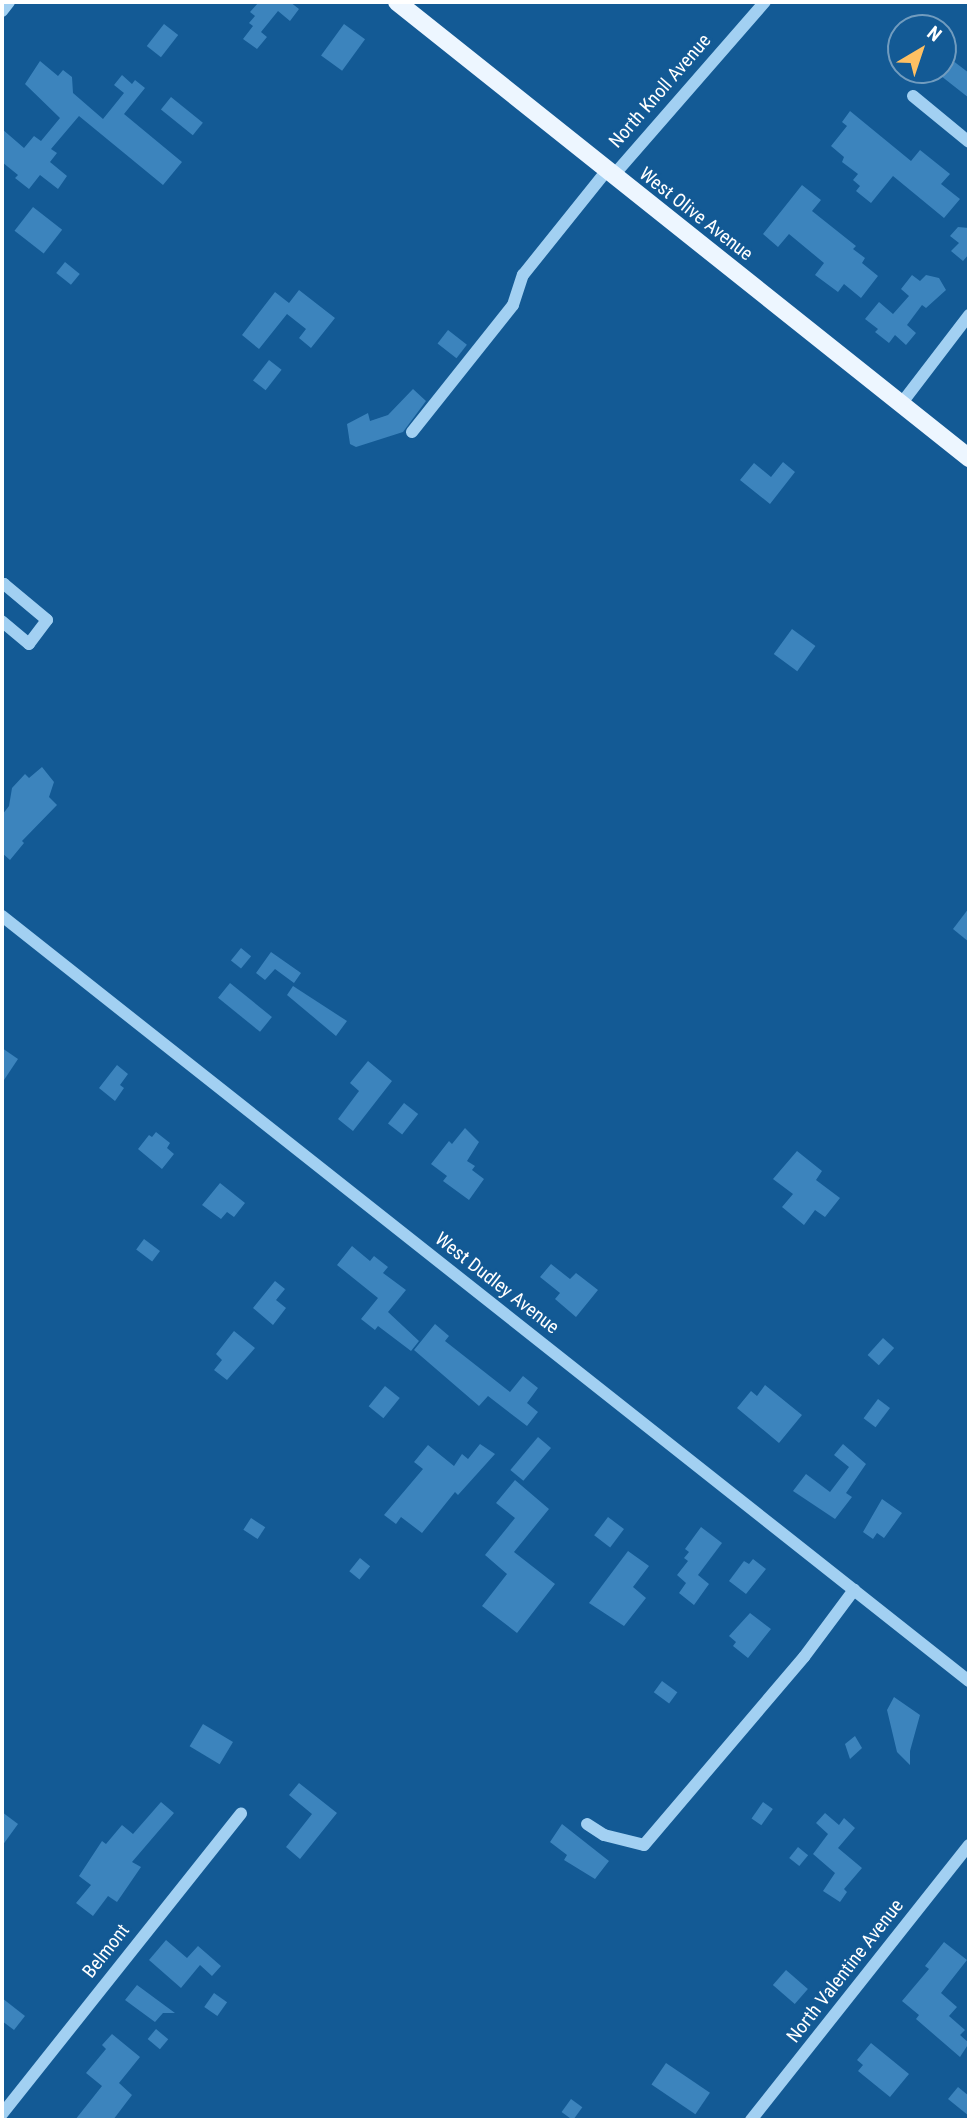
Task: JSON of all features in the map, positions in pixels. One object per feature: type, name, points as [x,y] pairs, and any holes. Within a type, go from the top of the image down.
[{"type":"main road","name":"West Olive Avenue","points":[[397,2],[969,458]]},
{"type":"street","points":[[2,11],[9,2]]},
{"type":"street","name":"North Knoll Avenue","points":[[412,432],[513,305],[523,275],[610,173],[765,2]]},
{"type":"street","points":[[913,96],[969,142]]},
{"type":"street","points":[[901,404],[969,316]]},
{"type":"street","points":[[2,586],[4,584],[47,620],[29,644],[2,621]]},
{"type":"street","name":"West Dudley Avenue","points":[[2,916],[969,1681]]},
{"type":"street","points":[[587,1824],[604,1835],[644,1845],[804,1657],[854,1590]]},
{"type":"street","name":"Belmont","points":[[2,2114],[241,1813]]},
{"type":"street","name":"North Valentine Avenue","points":[[751,2120],[969,1845]]},
{"type":"building","points":[[259,2],[290,2],[299,9],[290,21],[278,11],[261,32],[267,37],[257,49],[243,39],[253,26],[249,23],[255,16],[250,12]]},
{"type":"building","points":[[164,24],[178,35],[161,57],[147,46]]},
{"type":"building","points":[[344,24],[365,39],[342,71],[321,56]]},
{"type":"building","points":[[40,61],[58,76],[63,70],[72,77],[73,93],[103,119],[124,93],[114,85],[122,75],[132,84],[135,80],[145,88],[124,114],[182,162],[163,185],[79,116],[51,149],[57,153],[50,162],[67,176],[58,189],[40,175],[29,189],[15,178],[18,175],[2,162],[2,129],[24,148],[34,136],[41,141],[60,118],[25,84]]},
{"type":"building","points":[[957,64],[969,73],[969,98],[951,84],[957,84]]},
{"type":"building","points":[[171,97],[203,123],[193,135],[161,109]]},
{"type":"building","points":[[850,111],[911,161],[920,150],[950,174],[941,184],[960,199],[944,218],[893,176],[871,203],[856,191],[860,186],[853,180],[858,174],[842,162],[844,157],[831,146],[847,126],[842,122]]},
{"type":"building","points":[[802,185],[821,200],[812,211],[856,246],[853,249],[865,258],[862,263],[878,276],[861,298],[844,284],[838,292],[815,275],[824,263],[789,234],[778,247],[763,234]]},
{"type":"building","points":[[33,207],[62,230],[44,253],[15,231]]},
{"type":"building","points":[[958,227],[969,228],[969,254],[963,261],[951,251],[959,243],[950,236]]},
{"type":"building","points":[[65,262],[80,274],[71,285],[56,273]]},
{"type":"building","points":[[912,275],[920,281],[926,275],[939,278],[946,290],[926,308],[922,305],[907,325],[916,333],[906,345],[895,335],[889,343],[875,332],[878,329],[865,319],[879,302],[893,314],[909,296],[901,289]]},
{"type":"building","points":[[299,290],[335,318],[311,348],[299,338],[306,329],[287,314],[259,349],[242,335],[275,292],[289,303]]},
{"type":"building","points":[[448,330],[467,345],[456,358],[438,343]]},
{"type":"building","points":[[269,360],[282,370],[266,390],[253,380]]},
{"type":"building","points":[[413,389],[426,401],[403,432],[356,447],[350,444],[347,424],[368,413],[370,421],[388,415]]},
{"type":"building","points":[[783,462],[795,472],[770,504],[740,480],[754,463],[771,477]]},
{"type":"building","points":[[792,629],[815,646],[797,671],[774,654]]},
{"type":"building","points":[[42,767],[54,782],[49,797],[57,805],[22,841],[24,843],[10,860],[2,853],[2,815],[9,806],[12,788],[25,774],[29,778]]},
{"type":"building","points":[[969,908],[969,942],[953,929]]},
{"type":"building","points":[[241,948],[251,956],[241,969],[231,960]]},
{"type":"building","points":[[271,952],[301,973],[294,983],[275,969],[265,980],[256,973]]},
{"type":"building","points":[[230,983],[272,1017],[260,1032],[218,998]]},
{"type":"building","points":[[293,986],[347,1021],[336,1036],[287,995]]},
{"type":"building","points":[[2,1048],[18,1059],[2,1083]]},
{"type":"building","points":[[368,1061],[392,1081],[353,1131],[338,1119],[359,1091],[350,1083]]},
{"type":"building","points":[[117,1065],[128,1074],[120,1085],[124,1088],[115,1101],[99,1088]]},
{"type":"building","points":[[404,1103],[418,1114],[402,1135],[388,1123]]},
{"type":"building","points":[[465,1128],[479,1142],[467,1161],[475,1166],[472,1170],[484,1179],[469,1200],[443,1181],[447,1176],[431,1164],[449,1141],[452,1144]]},
{"type":"building","points":[[156,1132],[170,1143],[167,1148],[174,1154],[162,1169],[138,1149],[149,1135],[152,1137]]},
{"type":"building","points":[[797,1151],[822,1171],[816,1180],[840,1198],[825,1217],[815,1210],[804,1225],[782,1207],[793,1194],[773,1179]]},
{"type":"building","points":[[220,1183],[245,1203],[234,1217],[227,1212],[221,1219],[202,1205]]},
{"type":"building","points":[[144,1239],[160,1251],[152,1261],[136,1249]]},
{"type":"building","points":[[352,1246],[370,1261],[374,1256],[388,1267],[383,1273],[406,1290],[388,1312],[419,1341],[411,1351],[378,1326],[375,1330],[361,1319],[378,1298],[337,1265]]},
{"type":"building","points":[[551,1264],[570,1279],[576,1273],[598,1290],[576,1317],[555,1299],[560,1293],[540,1277]]},
{"type":"building","points":[[275,1281],[285,1289],[276,1300],[286,1308],[273,1325],[253,1308]]},
{"type":"building","points":[[435,1324],[449,1336],[445,1341],[510,1392],[523,1376],[538,1388],[527,1403],[538,1412],[527,1426],[488,1396],[479,1406],[414,1350]]},
{"type":"building","points":[[234,1331],[255,1348],[227,1380],[214,1370],[222,1360],[216,1354]]},
{"type":"building","points":[[883,1338],[894,1348],[879,1365],[868,1355]]},
{"type":"building","points":[[765,1385],[802,1415],[779,1443],[737,1408],[751,1391],[757,1396]]},
{"type":"building","points":[[385,1386],[400,1398],[383,1418],[369,1406]]},
{"type":"building","points":[[878,1399],[890,1408],[876,1427],[864,1418]]},
{"type":"building","points":[[538,1437],[551,1448],[523,1481],[510,1470]]},
{"type":"building","points":[[480,1444],[495,1454],[458,1495],[455,1492],[422,1533],[401,1517],[396,1524],[384,1515],[423,1469],[414,1462],[428,1445],[454,1466],[462,1454],[468,1459]]},
{"type":"building","points":[[843,1444],[866,1464],[846,1493],[852,1497],[835,1519],[793,1491],[806,1474],[830,1492],[849,1467],[834,1455]]},
{"type":"building","points":[[515,1480],[549,1509],[514,1552],[555,1584],[517,1633],[482,1606],[507,1574],[485,1555],[515,1518],[496,1503]]},
{"type":"building","points":[[882,1499],[902,1513],[884,1538],[877,1533],[873,1539],[863,1532]]},
{"type":"building","points":[[608,1517],[624,1529],[610,1547],[594,1535]]},
{"type":"building","points":[[251,1518],[265,1527],[258,1539],[243,1530]]},
{"type":"building","points":[[701,1527],[722,1543],[698,1575],[709,1584],[694,1605],[679,1593],[686,1583],[677,1575],[688,1561],[684,1558],[689,1552],[685,1549]]},
{"type":"building","points":[[628,1551],[649,1566],[633,1587],[646,1598],[624,1626],[589,1603]]},
{"type":"building","points":[[360,1558],[370,1566],[359,1579],[349,1571]]},
{"type":"building","points":[[753,1559],[766,1569],[746,1594],[729,1581],[744,1561],[749,1564]]},
{"type":"building","points":[[750,1613],[771,1629],[748,1658],[733,1646],[736,1642],[729,1636]]},
{"type":"building","points":[[662,1681],[677,1692],[669,1703],[654,1692]]},
{"type":"building","points":[[894,1697],[920,1715],[910,1751],[910,1765],[897,1752],[887,1710]]},
{"type":"building","points":[[203,1724],[233,1742],[220,1764],[190,1746]]},
{"type":"building","points":[[855,1736],[862,1748],[850,1759],[845,1744]]},
{"type":"building","points":[[299,1783],[337,1813],[300,1859],[286,1847],[312,1814],[289,1795]]},
{"type":"building","points":[[161,1802],[174,1813],[132,1862],[141,1867],[117,1902],[108,1896],[93,1916],[76,1903],[91,1885],[79,1876],[102,1841],[106,1844],[122,1825],[133,1834]]},
{"type":"building","points":[[763,1802],[773,1809],[761,1825],[752,1818]]},
{"type":"building","points":[[2,1812],[18,1824],[2,1846]]},
{"type":"building","points":[[825,1813],[839,1825],[844,1818],[855,1828],[838,1848],[862,1868],[844,1889],[847,1892],[840,1902],[823,1891],[835,1873],[813,1854],[828,1834],[816,1823]]},
{"type":"building","points":[[562,1824],[609,1861],[595,1879],[564,1860],[567,1855],[550,1842]]},
{"type":"building","points":[[798,1847],[808,1855],[799,1866],[789,1858]]},
{"type":"building","points":[[166,1940],[187,1958],[198,1946],[221,1966],[212,1976],[200,1965],[181,1988],[149,1960]]},
{"type":"building","points":[[944,1942],[967,1960],[941,1993],[957,2007],[949,2016],[965,2030],[960,2035],[969,2043],[960,2057],[916,2019],[919,2015],[902,2001],[929,1969],[925,1966]]},
{"type":"building","points":[[786,1970],[808,1989],[795,2004],[773,1985]]},
{"type":"building","points":[[137,1985],[175,2013],[163,2013],[155,2022],[125,2000]]},
{"type":"building","points":[[214,1993],[227,2002],[217,2016],[204,2007]]},
{"type":"building","points":[[2,1998],[25,2016],[14,2030],[2,2021]]},
{"type":"building","points":[[156,2029],[168,2039],[160,2049],[148,2039]]},
{"type":"building","points":[[112,2034],[140,2057],[119,2083],[132,2095],[113,2120],[75,2120],[102,2086],[86,2073],[106,2049],[102,2045]]},
{"type":"building","points":[[871,2043],[909,2074],[890,2097],[858,2071],[863,2065],[857,2060]]},
{"type":"building","points":[[666,2063],[710,2093],[695,2114],[651,2085]]},
{"type":"building","points":[[958,2087],[969,2096],[969,2116],[948,2099]]},
{"type":"building","points":[[571,2099],[582,2107],[573,2120],[562,2112]]}]
